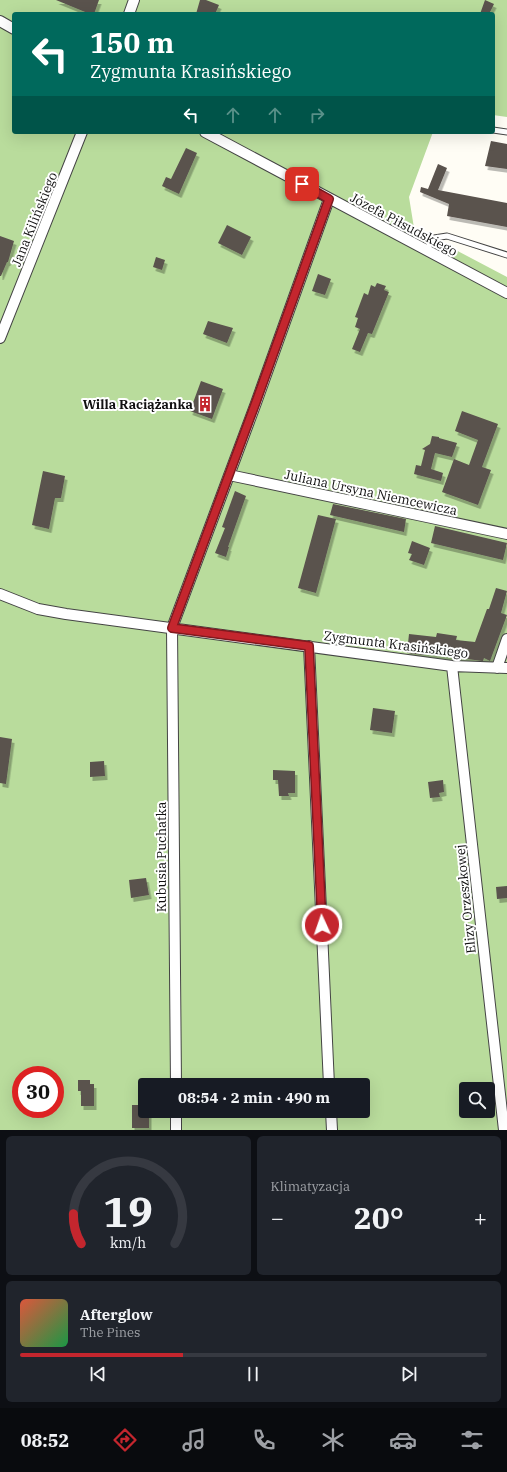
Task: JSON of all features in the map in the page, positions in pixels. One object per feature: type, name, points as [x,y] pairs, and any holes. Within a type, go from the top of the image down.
[{"type":"street","points":[[129,12],[134,0]]},
{"type":"street","points":[[0,21],[12,28]]},
{"type":"street","name":"Jana Kilińskiego","points":[[0,338],[81,134]]},
{"type":"street","name":"Józefa Piłsudskiego","points":[[209,134],[507,292]]},
{"type":"street","points":[[172,628],[329,199]]},
{"type":"street","name":"Juliana Ursyna Niemcewicza","points":[[229,475],[340,497],[507,534]]},
{"type":"street","name":"Zygmunta Krasińskiego","points":[[0,594],[38,609],[66,614],[452,666],[502,668]]},
{"type":"street","name":"Kubusia Puchatka","points":[[172,628],[176,1078]]},
{"type":"street","points":[[502,668],[507,639]]},
{"type":"street","points":[[309,646],[330,1078]]},
{"type":"street","name":"Elizy Orzeszkowej","points":[[452,666],[504,1130]]},
{"type":"street","points":[[176,1118],[176,1130]]},
{"type":"street","points":[[331,1118],[332,1130]]},
{"type":"lane","points":[[495,130],[507,132]]},
{"type":"lane","points":[[426,250],[434,238],[447,236],[507,255]]},
{"type":"green space","points":[[0,0],[507,0],[507,117],[495,115],[495,12],[12,12],[12,134],[432,134],[409,197],[414,228],[507,277],[507,1130],[0,1130]]},
{"type":"building","points":[[56,0],[99,0],[95,12],[85,12]]},
{"type":"building","points":[[200,0],[206,0],[219,5],[216,12],[197,12]]},
{"type":"building","points":[[485,0],[494,4],[490,12],[481,12]]},
{"type":"building","points":[[491,141],[507,144],[507,169],[485,166]]},
{"type":"building","points":[[186,148],[197,153],[179,194],[162,186],[166,177],[171,179]]},
{"type":"building","points":[[438,164],[447,168],[438,190],[507,203],[507,227],[447,216],[449,204],[420,192],[421,187],[428,189]]},
{"type":"building","points":[[227,225],[251,237],[242,255],[218,243]]},
{"type":"building","points":[[0,236],[14,241],[8,262],[1,276],[0,276]]},
{"type":"building","points":[[156,257],[165,260],[162,270],[153,267]]},
{"type":"building","points":[[318,274],[331,279],[325,295],[312,291]]},
{"type":"building","points":[[377,283],[386,286],[384,290],[389,292],[372,334],[368,333],[360,352],[352,349],[360,329],[355,327],[358,318],[355,317],[364,293],[368,295],[371,285],[375,287]]},
{"type":"building","points":[[208,321],[233,328],[227,343],[203,334]]},
{"type":"building","name":"Willa Raciążanka","points":[[201,381],[223,389],[212,419],[190,411]]},
{"type":"building","points":[[462,411],[498,424],[482,467],[491,470],[478,505],[442,492],[454,459],[469,465],[478,440],[455,431]]},
{"type":"building","points":[[432,436],[457,443],[452,457],[435,453],[431,469],[443,473],[441,481],[414,474],[416,465],[421,466],[425,450],[422,449],[430,444]]},
{"type":"building","points":[[43,471],[65,476],[61,498],[55,498],[49,529],[32,525]]},
{"type":"building","points":[[235,491],[246,496],[228,547],[226,557],[215,553],[225,528],[222,527]]},
{"type":"building","points":[[333,504],[406,519],[404,532],[330,515]]},
{"type":"building","points":[[318,515],[336,519],[316,593],[298,588]]},
{"type":"building","points":[[435,526],[507,543],[503,560],[431,543]]},
{"type":"building","points":[[412,541],[430,548],[424,565],[409,560],[412,554],[408,553]]},
{"type":"building","points":[[496,588],[507,591],[501,613],[507,615],[490,661],[484,658],[482,661],[425,653],[424,655],[407,653],[409,634],[436,637],[437,633],[457,636],[456,640],[475,642]]},
{"type":"building","points":[[373,708],[395,711],[392,733],[370,730]]},
{"type":"building","points":[[0,737],[12,739],[6,784],[0,783]]},
{"type":"building","points":[[104,761],[105,776],[90,777],[90,762]]},
{"type":"building","points":[[273,770],[295,771],[295,793],[288,793],[289,796],[279,796],[278,780],[273,780]]},
{"type":"building","points":[[443,780],[444,792],[439,793],[440,797],[430,798],[428,782]]},
{"type":"building","points":[[146,878],[149,895],[131,898],[129,880]]},
{"type":"building","points":[[507,886],[507,898],[497,899],[496,887]]},
{"type":"building","points":[[78,1080],[90,1080],[90,1084],[94,1084],[94,1106],[81,1106],[81,1091],[78,1091]]},
{"type":"building","points":[[132,1105],[138,1105],[138,1118],[149,1118],[149,1128],[132,1128]]},
{"type":"place","name":"Willa Raciążanka","points":[[205,404]]},
{"type":"route","points":[[302,184],[329,199],[256,402],[172,628],[309,646],[322,925]]}]
